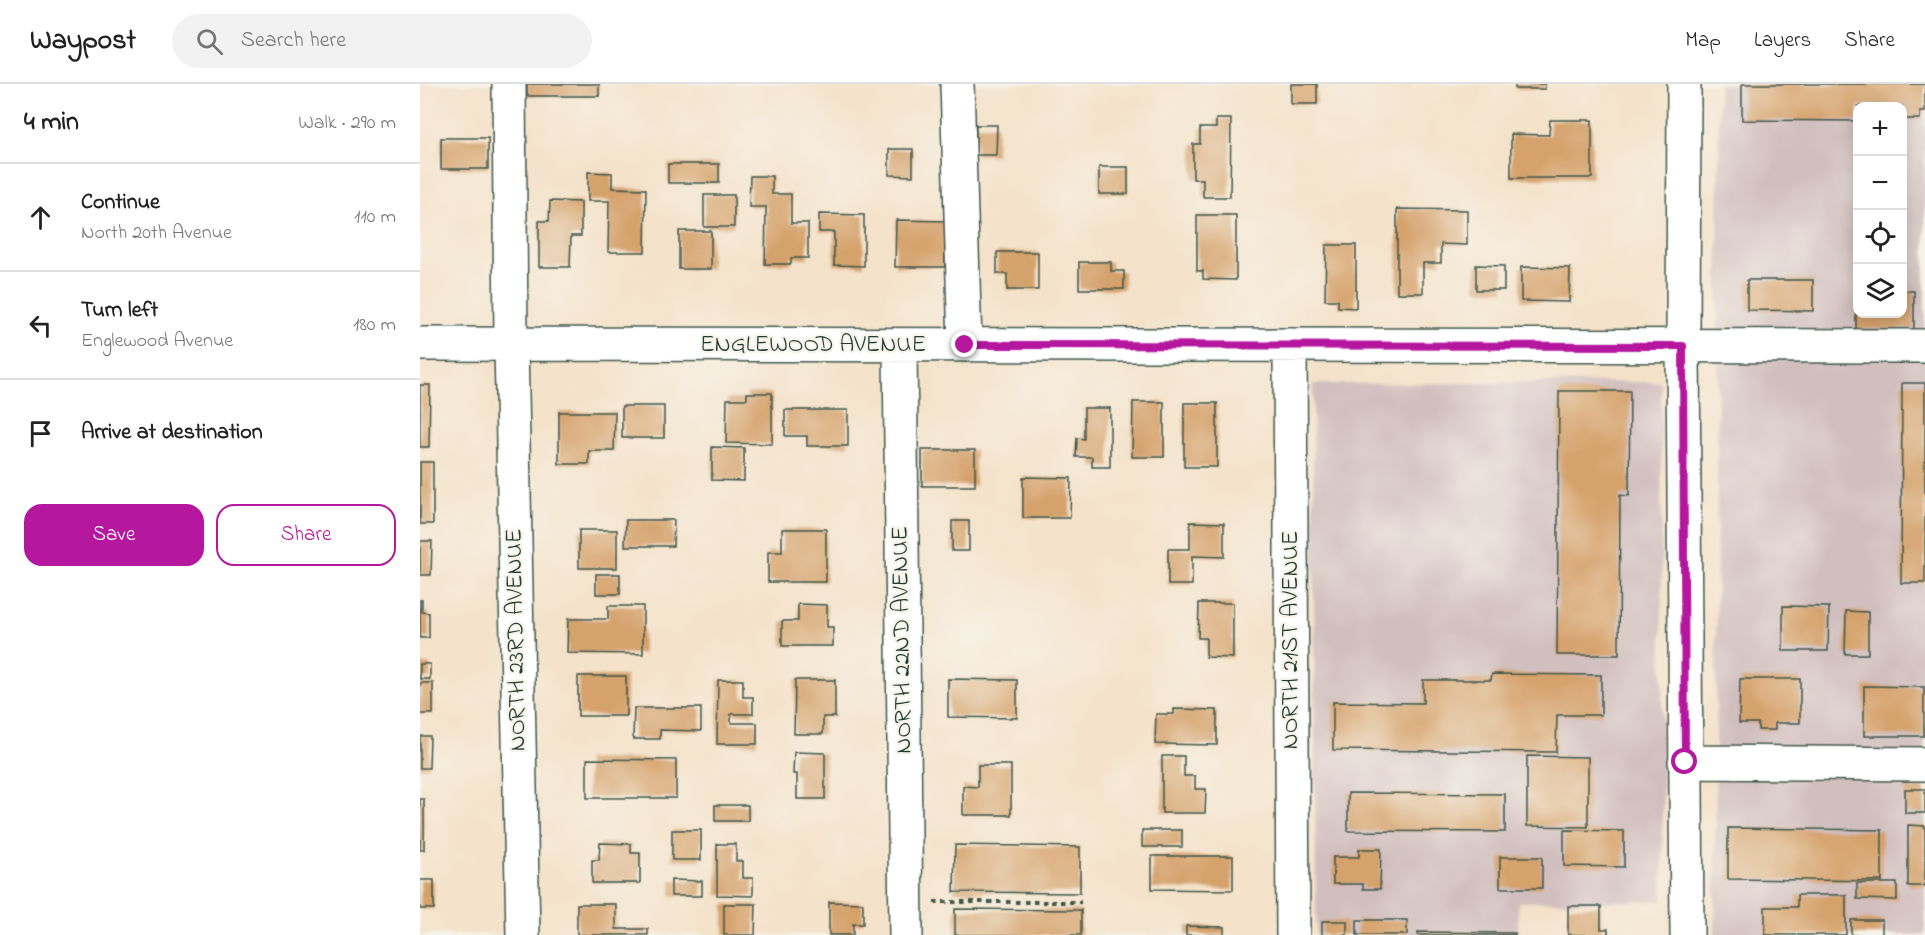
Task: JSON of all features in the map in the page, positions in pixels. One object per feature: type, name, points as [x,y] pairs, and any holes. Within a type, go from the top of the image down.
[{"type":"street","name":"NORTH 23RD AVENUE","points":[[509,84],[511,344],[523,935]]},
{"type":"street","points":[[957,84],[965,345]]},
{"type":"street","points":[[1684,84],[1683,346],[1687,935]]},
{"type":"street","name":"ENGLEWOOD AVENUE","points":[[420,344],[1925,346]]},
{"type":"street","name":"NORTH 22ND AVENUE","points":[[900,345],[906,935]]},
{"type":"street","name":"NORTH 21ST AVENUE","points":[[1290,345],[1293,935]]},
{"type":"street","points":[[1685,762],[1925,764]]},
{"type":"path","points":[[906,902],[1082,902]]},
{"type":"shaded area","points":[[1719,84],[1925,84],[1925,935],[1715,935]]},
{"type":"shaded area","points":[[1661,382],[1663,901],[1518,902],[1518,935],[1316,935],[1313,384]]},
{"type":"building","points":[[527,84],[599,84],[599,96],[527,96]]},
{"type":"building","points":[[1291,84],[1317,84],[1317,104],[1291,104]]},
{"type":"building","points":[[1515,84],[1545,84],[1545,89],[1515,89]]},
{"type":"building","points":[[1742,84],[1925,84],[1925,112],[1920,112],[1920,119],[1907,119],[1907,102],[1853,102],[1853,121],[1742,120]]},
{"type":"building","points":[[1216,119],[1231,119],[1230,197],[1203,197],[1203,179],[1193,179],[1193,144],[1200,144],[1200,128],[1216,128]]},
{"type":"building","points":[[1550,120],[1592,120],[1592,178],[1511,178],[1511,134],[1549,135]]},
{"type":"building","points":[[976,125],[997,125],[996,155],[976,155]]},
{"type":"building","points":[[441,138],[488,138],[488,169],[441,169]]},
{"type":"building","points":[[889,149],[913,149],[913,176],[889,175]]},
{"type":"building","points":[[668,164],[719,164],[719,183],[668,183]]},
{"type":"building","points":[[1099,167],[1128,167],[1128,194],[1099,194]]},
{"type":"building","points":[[588,172],[612,173],[612,188],[646,189],[645,252],[608,252],[609,201],[588,201]]},
{"type":"building","points":[[750,176],[772,176],[772,194],[791,194],[791,223],[808,223],[808,258],[791,258],[791,264],[765,264],[766,207],[749,207]]},
{"type":"building","points":[[704,195],[734,195],[734,227],[704,227]]},
{"type":"building","points":[[550,201],[581,202],[581,236],[571,236],[570,267],[539,267],[539,221],[549,221]]},
{"type":"building","points":[[1397,209],[1467,210],[1467,245],[1441,244],[1441,263],[1423,263],[1423,293],[1397,293]]},
{"type":"building","points":[[819,214],[864,215],[864,266],[834,265],[834,232],[819,232]]},
{"type":"building","points":[[1197,215],[1236,215],[1236,280],[1203,279],[1203,271],[1197,271]]},
{"type":"building","points":[[896,220],[945,221],[945,267],[895,267]]},
{"type":"building","points":[[679,231],[711,231],[711,269],[679,269]]},
{"type":"building","points":[[1326,245],[1356,245],[1356,308],[1338,307],[1338,300],[1325,300]]},
{"type":"building","points":[[997,252],[1038,252],[1038,290],[1007,290],[1007,274],[997,274]]},
{"type":"building","points":[[1079,262],[1111,262],[1111,271],[1124,271],[1124,289],[1079,289]]},
{"type":"building","points":[[1476,265],[1504,266],[1504,290],[1476,290]]},
{"type":"building","points":[[1521,267],[1570,268],[1569,302],[1521,301]]},
{"type":"building","points":[[1747,280],[1813,280],[1813,311],[1747,310]]},
{"type":"building","points":[[1907,291],[1914,291],[1914,329],[1856,329],[1856,318],[1907,318]]},
{"type":"building","points":[[1902,383],[1925,383],[1925,583],[1901,583]]},
{"type":"building","points":[[420,385],[430,385],[429,447],[420,447]]},
{"type":"building","points":[[1559,391],[1630,391],[1629,496],[1620,495],[1619,655],[1557,655]]},
{"type":"building","points":[[747,393],[772,393],[772,444],[726,443],[727,399],[747,399]]},
{"type":"building","points":[[1133,402],[1164,402],[1164,457],[1132,457]]},
{"type":"building","points":[[1184,403],[1217,403],[1217,467],[1184,467]]},
{"type":"building","points":[[622,406],[664,406],[664,438],[622,438]]},
{"type":"building","points":[[1084,408],[1110,408],[1110,467],[1092,467],[1092,457],[1076,457],[1077,438],[1084,439]]},
{"type":"building","points":[[785,410],[848,410],[848,446],[807,446],[807,436],[785,436]]},
{"type":"building","points":[[559,412],[615,412],[614,451],[589,451],[589,464],[559,464]]},
{"type":"building","points":[[712,447],[744,448],[744,481],[712,480]]},
{"type":"building","points":[[922,450],[975,450],[975,486],[922,486]]},
{"type":"building","points":[[420,462],[433,462],[433,524],[420,524]]},
{"type":"building","points":[[1023,477],[1071,478],[1070,518],[1023,518]]},
{"type":"building","points":[[626,520],[674,520],[673,546],[625,546]]},
{"type":"building","points":[[952,521],[969,521],[969,551],[952,551]]},
{"type":"building","points":[[1190,522],[1224,523],[1224,557],[1192,556],[1192,585],[1168,585],[1168,549],[1190,549]]},
{"type":"building","points":[[782,529],[826,529],[826,582],[768,582],[768,552],[782,552]]},
{"type":"building","points":[[579,530],[617,530],[617,568],[579,568]]},
{"type":"building","points":[[420,541],[432,541],[431,575],[420,575]]},
{"type":"building","points":[[596,574],[620,574],[620,594],[596,594]]},
{"type":"building","points":[[420,600],[422,600],[422,612],[429,613],[429,638],[420,638]]},
{"type":"building","points":[[1199,603],[1233,603],[1233,658],[1206,657],[1206,638],[1198,638]]},
{"type":"building","points":[[798,604],[827,605],[827,627],[833,627],[833,646],[782,646],[782,621],[798,621]]},
{"type":"building","points":[[608,606],[643,606],[643,654],[567,653],[568,619],[608,619]]},
{"type":"building","points":[[1783,606],[1829,607],[1828,651],[1783,651]]},
{"type":"building","points":[[1846,611],[1868,612],[1868,654],[1845,654]]},
{"type":"building","points":[[420,664],[430,664],[430,679],[420,679]]},
{"type":"building","points":[[1492,674],[1601,675],[1601,715],[1557,715],[1556,752],[1333,750],[1333,702],[1423,703],[1423,680],[1491,680]]},
{"type":"building","points":[[578,676],[626,676],[626,716],[578,716]]},
{"type":"building","points":[[948,679],[1017,680],[1017,718],[948,717]]},
{"type":"building","points":[[1740,679],[1800,679],[1800,723],[1775,723],[1775,730],[1758,730],[1758,723],[1739,723]]},
{"type":"building","points":[[718,680],[743,680],[743,697],[753,697],[753,714],[731,714],[731,723],[757,723],[757,744],[717,744]]},
{"type":"building","points":[[795,680],[835,680],[835,717],[823,717],[823,734],[794,734]]},
{"type":"building","points":[[420,683],[433,683],[433,714],[420,714]]},
{"type":"building","points":[[1864,686],[1924,687],[1924,736],[1864,736]]},
{"type":"building","points":[[634,708],[701,708],[701,731],[660,730],[660,739],[633,739]]},
{"type":"building","points":[[1174,709],[1217,710],[1217,745],[1155,744],[1156,714],[1174,714]]},
{"type":"building","points":[[420,736],[430,736],[429,768],[420,768]]},
{"type":"building","points":[[794,752],[825,753],[825,799],[797,799],[797,774],[793,774]]},
{"type":"building","points":[[1162,756],[1184,756],[1184,776],[1195,776],[1195,789],[1206,789],[1205,813],[1162,813]]},
{"type":"building","points":[[1527,756],[1588,757],[1588,827],[1527,826]]},
{"type":"building","points":[[587,759],[676,760],[676,798],[587,798]]},
{"type":"building","points":[[978,765],[1011,765],[1011,815],[963,815],[963,786],[978,787]]},
{"type":"building","points":[[1905,789],[1925,789],[1925,813],[1905,813]]},
{"type":"building","points":[[1348,793],[1505,794],[1505,832],[1348,831]]},
{"type":"building","points":[[420,799],[424,799],[424,850],[420,850]]},
{"type":"building","points":[[715,805],[748,805],[748,821],[715,821]]},
{"type":"building","points":[[1908,825],[1925,826],[1925,886],[1908,886]]},
{"type":"building","points":[[1728,828],[1882,830],[1882,881],[1728,879]]},
{"type":"building","points":[[672,830],[701,830],[701,860],[672,860]]},
{"type":"building","points":[[1142,830],[1182,830],[1182,847],[1142,847]]},
{"type":"building","points":[[1564,830],[1624,831],[1624,867],[1564,866]]},
{"type":"building","points":[[600,843],[631,844],[631,853],[640,853],[640,883],[592,883],[592,860],[599,860]]},
{"type":"building","points":[[717,844],[736,844],[736,861],[743,861],[743,878],[753,878],[753,896],[717,895]]},
{"type":"building","points":[[955,845],[1080,847],[1080,893],[954,892]]},
{"type":"building","points":[[1359,849],[1381,849],[1380,889],[1363,889],[1363,884],[1333,884],[1333,857],[1359,857]]},
{"type":"building","points":[[1152,856],[1233,856],[1233,890],[1152,889]]},
{"type":"building","points":[[1500,857],[1542,857],[1542,888],[1500,888]]},
{"type":"building","points":[[420,880],[434,880],[434,909],[420,909]]},
{"type":"building","points":[[671,880],[702,881],[702,896],[671,896]]},
{"type":"building","points":[[1857,883],[1897,883],[1897,900],[1857,899]]},
{"type":"building","points":[[1797,895],[1846,895],[1846,935],[1765,935],[1765,907],[1797,907]]},
{"type":"building","points":[[829,902],[863,903],[863,924],[853,924],[853,935],[829,935]]},
{"type":"building","points":[[577,904],[616,904],[616,929],[648,929],[648,935],[577,935]]},
{"type":"building","points":[[724,904],[756,904],[755,935],[724,935]]},
{"type":"building","points":[[1568,906],[1601,906],[1601,929],[1608,929],[1608,935],[1568,935]]},
{"type":"building","points":[[955,909],[1081,910],[1081,935],[955,935]]},
{"type":"building","points":[[1357,920],[1407,920],[1407,935],[1357,935]]},
{"type":"building","points":[[1851,920],[1882,920],[1882,935],[1851,935]]},
{"type":"building","points":[[1322,921],[1347,921],[1347,935],[1322,935]]},
{"type":"building","points":[[1186,926],[1224,927],[1224,935],[1186,935]]},
{"type":"building","points":[[1418,932],[1515,933],[1515,935],[1418,935]]},
{"type":"route","points":[[965,345],[1683,346],[1685,762]]}]
